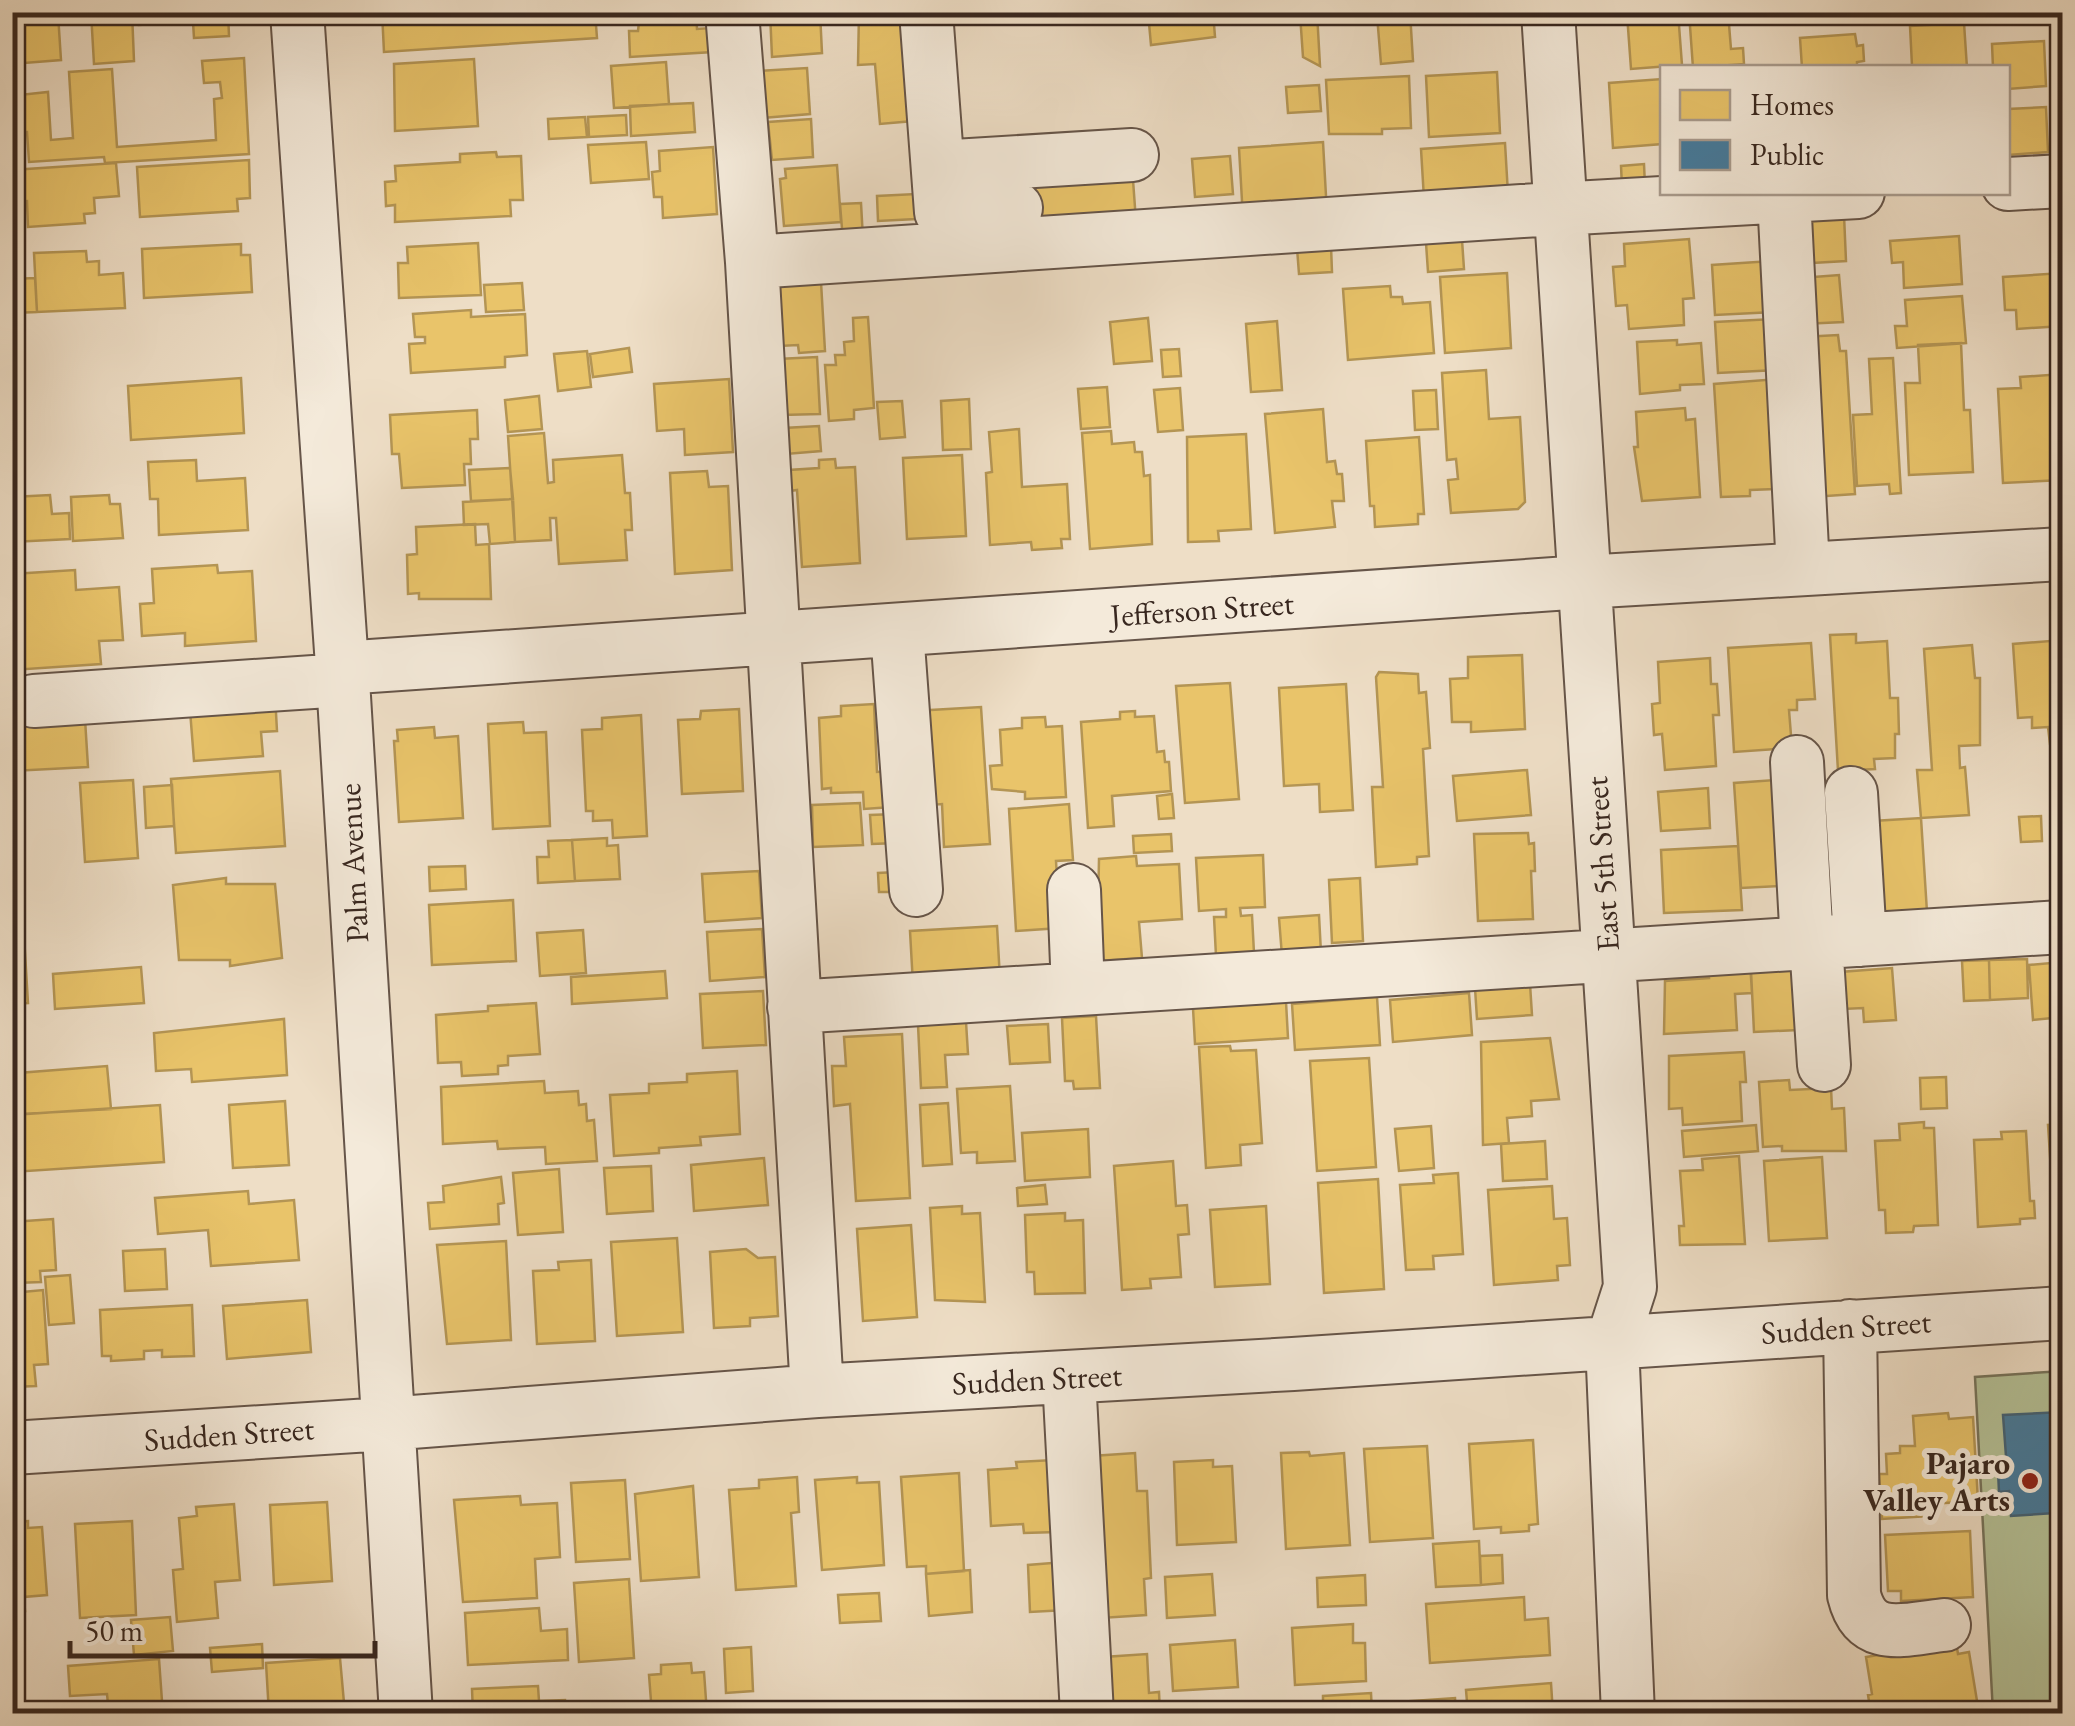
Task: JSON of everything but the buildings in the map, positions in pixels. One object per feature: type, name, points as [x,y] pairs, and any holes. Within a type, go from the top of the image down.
[{"type":"street","name":"Palm Avenue","points":[[297,12],[406,1714]]},
{"type":"street","points":[[732,12],[752,262],[817,1391]]},
{"type":"street","points":[[926,12],[941,212],[1016,208]]},
{"type":"street","name":"East 5th Street","points":[[1548,12],[1630,1287],[1612,1343],[1628,1714]]},
{"type":"street","points":[[938,167],[1132,156]]},
{"type":"street","points":[[2010,184],[2062,181]]},
{"type":"street","points":[[752,262],[1802,195]]},
{"type":"street","points":[[1784,196],[1803,569]]},
{"type":"street","name":"Jefferson Street","points":[[34,701],[897,631],[1583,582],[2062,554]]},
{"type":"street","points":[[897,631],[916,890]]},
{"type":"street","points":[[1798,762],[1828,942]]},
{"type":"street","points":[[1824,1065],[1828,942],[1850,793]]},
{"type":"street","points":[[1074,890],[1078,990]]},
{"type":"street","points":[[794,1007],[2062,927]]},
{"type":"street","name":"Sudden Street","points":[[12,1448],[817,1391],[2062,1312]]},
{"type":"street","points":[[1850,1326],[1856,1606],[1863,1620],[1884,1630],[1944,1626]]},
{"type":"street","points":[[1069,1378],[1087,1714]]},
{"type":"green space","points":[[2062,1371],[2062,1713],[1993,1713],[1975,1377]]},
{"type":"place","name":"Pajaro Valley Arts","points":[[2030,1481]]}]
